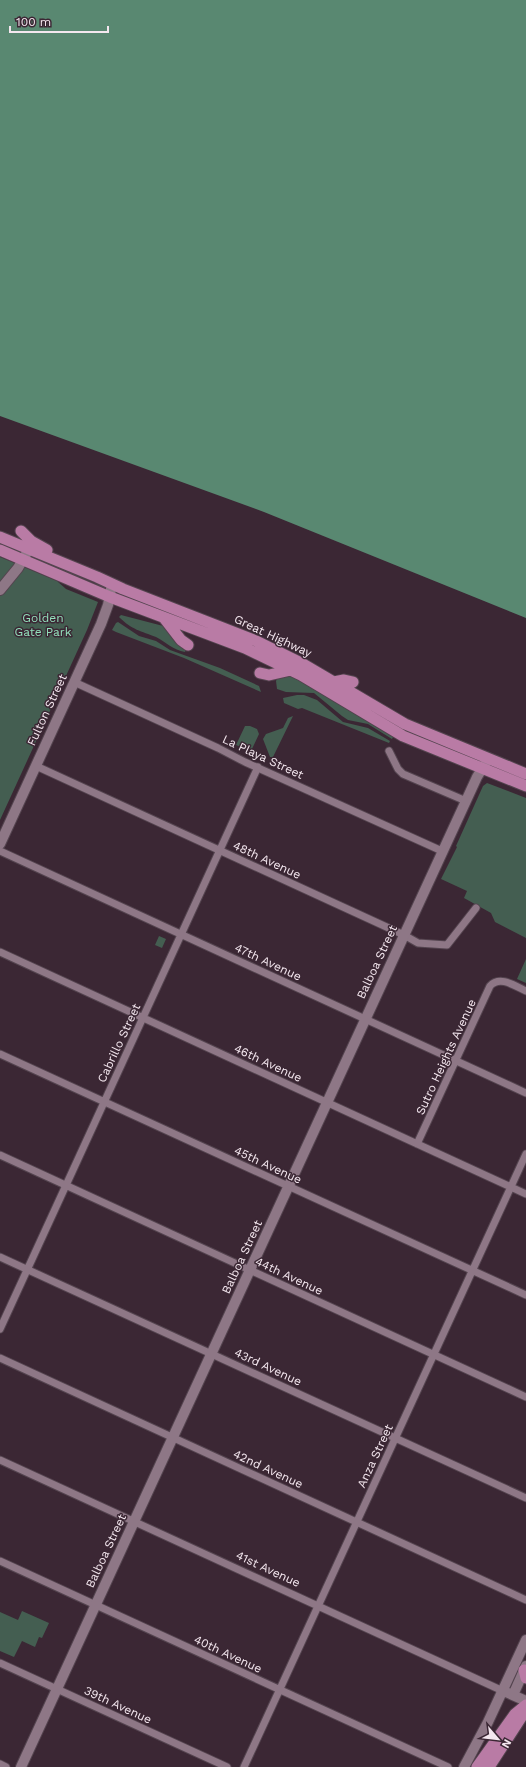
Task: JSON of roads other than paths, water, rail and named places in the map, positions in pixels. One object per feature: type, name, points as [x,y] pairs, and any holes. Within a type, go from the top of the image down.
[{"type":"main road","points":[[21,532],[31,541],[73,567]]},
{"type":"main road","name":"Great Highway","points":[[0,537],[112,584],[249,637],[297,660],[405,724],[485,763],[526,786]]},
{"type":"main road","name":"Great Highway","points":[[0,550],[110,597],[232,642],[291,670],[393,730],[485,763],[526,774]]},
{"type":"main road","points":[[164,618],[181,640],[188,645]]},
{"type":"main road","points":[[260,673],[269,675],[291,670]]},
{"type":"main road","points":[[334,682],[344,680],[353,682]]},
{"type":"main road","points":[[478,1767],[515,1714],[526,1705]]},
{"type":"main road","points":[[489,1767],[526,1710]]},
{"type":"street","points":[[0,590],[23,560],[29,549]]},
{"type":"street","name":"Fulton Street","points":[[0,844],[107,608],[112,584]]},
{"type":"street","name":"La Playa Street","points":[[74,682],[258,768],[442,851]]},
{"type":"street","points":[[389,751],[398,769],[403,774],[466,801]]},
{"type":"street","name":"Balboa Street","points":[[21,1767],[442,851],[485,763]]},
{"type":"street","name":"48th Avenue","points":[[36,766],[404,935],[418,943],[445,946],[476,908]]},
{"type":"street","name":"Cabrillo Street","points":[[0,1329],[258,768]]},
{"type":"street","name":"47th Avenue","points":[[0,851],[526,1093]]},
{"type":"street","name":"46th Avenue","points":[[0,952],[526,1194]]},
{"type":"street","name":"Sutro Heights Avenue","points":[[417,1144],[490,986],[497,981],[504,981],[526,991]]},
{"type":"street","name":"45th Avenue","points":[[0,1054],[526,1296]]},
{"type":"street","name":"Anza Street","points":[[244,1767],[526,1154]]},
{"type":"street","name":"44th Avenue","points":[[0,1155],[526,1397]]},
{"type":"street","name":"43rd Avenue","points":[[0,1257],[526,1498]]},
{"type":"street","name":"42nd Avenue","points":[[0,1358],[526,1600]]},
{"type":"street","name":"41st Avenue","points":[[0,1460],[526,1702]]},
{"type":"street","name":"40th Avenue","points":[[0,1561],[448,1767]]},
{"type":"street","points":[[464,1767],[503,1691],[526,1640]]},
{"type":"street","name":"39th Avenue","points":[[0,1663],[227,1767]]},
{"type":"street","points":[[512,1695],[525,1671]]},
{"type":"street","points":[[0,1764],[6,1767]]},
{"type":"park label","name":"Golden Gate Park","points":[[43,625]]}]
